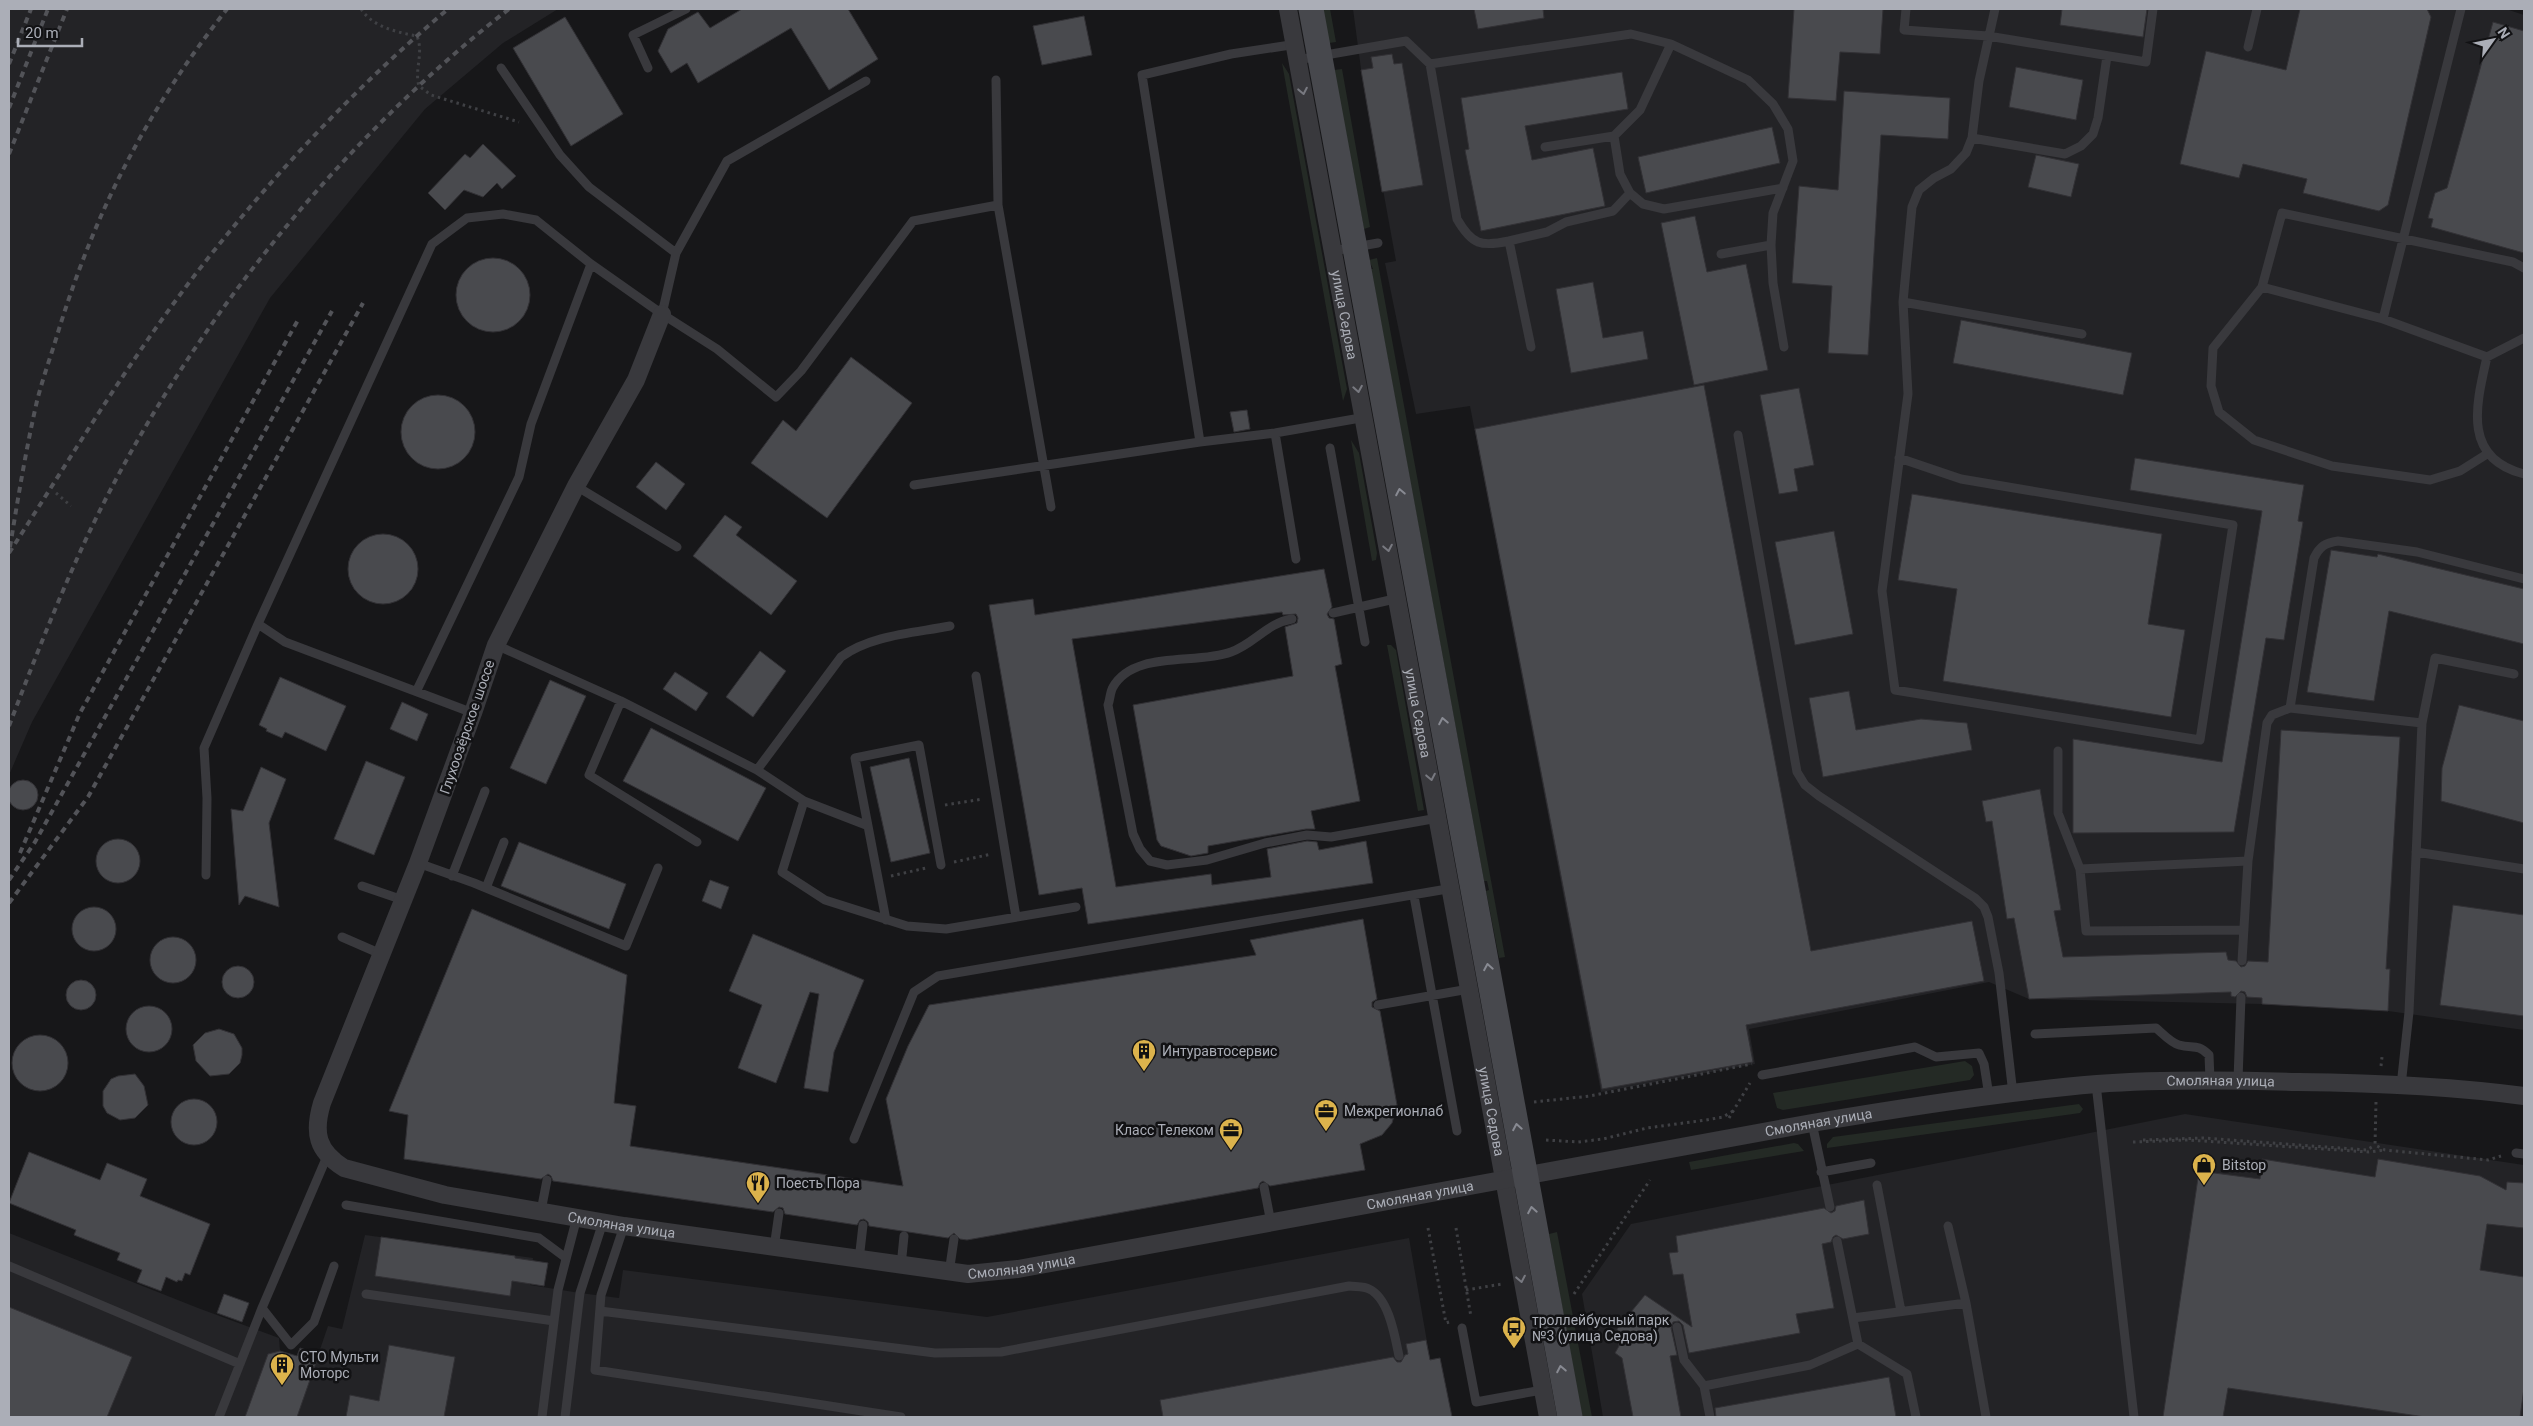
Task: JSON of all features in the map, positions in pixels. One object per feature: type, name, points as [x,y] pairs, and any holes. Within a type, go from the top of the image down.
[{"type":"street","name":"улица Седова","points":[[1288,9],[1307,50],[1355,247],[1374,416],[1514,1177],[1542,1390],[1548,1417]]},
{"type":"street","name":"улица Седова","points":[[1307,50],[1311,9]]},
{"type":"street","name":"Глухоозёрское шоссе","points":[[328,1154],[318,1137],[318,1116],[418,863],[496,645],[576,486],[636,380],[662,314]]},
{"type":"street","name":"улица Седова","points":[[1408,596],[1438,818],[1462,887],[1470,989],[1570,1417]]},
{"type":"street","name":"Смоляная улица","points":[[328,1154],[344,1168],[445,1195],[624,1226],[968,1274],[1018,1269],[1812,1123],[1925,1104],[1988,1096],[2096,1084],[2238,1080],[2378,1084],[2524,1096]]},
{"type":"lane","points":[[648,68],[633,36],[686,9]]},
{"type":"lane","points":[[1906,9],[1904,30],[1988,36],[2146,62],[2153,9]]},
{"type":"lane","points":[[1899,458],[1962,479],[2233,525],[2200,740],[1894,690],[1882,591],[1899,458],[1908,394],[1904,302],[1912,207],[1919,190],[1934,178],[1951,169],[1966,153],[1972,138],[1978,81],[1995,9]]},
{"type":"lane","points":[[2248,47],[2257,9]]},
{"type":"lane","points":[[2383,319],[2461,9]]},
{"type":"lane","points":[[1430,64],[1631,34],[1670,44],[1748,80],[1773,104],[1788,129],[1793,161],[1773,214],[1771,245],[1773,283],[1784,347]]},
{"type":"lane","points":[[1200,442],[1142,75],[1231,54],[1307,50],[1406,41],[1430,64],[1457,219],[1464,232],[1476,242],[1489,245],[1547,232],[1566,222],[1613,211],[1630,193]]},
{"type":"lane","points":[[1545,147],[1614,136],[1640,110],[1670,44]]},
{"type":"lane","points":[[1972,138],[2066,154],[2081,146],[2093,134],[2098,118],[2107,56]]},
{"type":"lane","points":[[501,68],[560,155],[589,187],[676,253]]},
{"type":"lane","points":[[996,80],[998,205],[1051,507]]},
{"type":"lane","points":[[662,314],[676,253],[727,161],[866,81]]},
{"type":"lane","points":[[1614,136],[1620,174],[1630,193],[1643,204],[1664,209],[1783,188]]},
{"type":"lane","points":[[206,875],[207,798],[204,748],[258,624],[432,244],[467,218],[502,214],[536,220],[591,264],[662,314],[717,349],[776,397],[801,371],[913,221],[998,205]]},
{"type":"lane","points":[[2487,454],[2460,472],[2430,480],[2332,466],[2254,440],[2219,412],[2211,386],[2213,348],[2262,287],[2282,213],[2512,262],[2524,268]]},
{"type":"lane","points":[[1509,240],[1531,347]]},
{"type":"lane","points":[[1722,254],[1771,245]]},
{"type":"lane","points":[[417,690],[519,477],[531,424],[591,264]]},
{"type":"lane","points":[[2262,287],[2383,319],[2487,357],[2524,338]]},
{"type":"lane","points":[[1904,302],[2082,334]]},
{"type":"lane","points":[[2487,357],[2477,400],[2477,430],[2487,454],[2510,470],[2524,474]]},
{"type":"lane","points":[[914,486],[1200,442],[1275,433],[1374,416]]},
{"type":"lane","points":[[1275,433],[1296,559]]},
{"type":"lane","points":[[1738,435],[1797,772],[1806,785],[1819,796],[1976,898],[1984,907],[1988,917],[1999,973],[2014,1094]]},
{"type":"lane","points":[[1330,448],[1365,642]]},
{"type":"lane","points":[[576,486],[677,548]]},
{"type":"lane","points":[[2290,708],[2314,558],[2318,549],[2327,542],[2338,541],[2417,552],[2524,580]]},
{"type":"lane","points":[[1333,613],[1408,596]]},
{"type":"lane","points":[[1292,619],[1278,621],[1232,652],[1143,664],[1126,672],[1112,688],[1108,706],[1133,834],[1140,849],[1150,861],[1167,865],[1207,860],[1265,843],[1307,835],[1331,837],[1438,818]]},
{"type":"lane","points":[[258,624],[285,642],[417,690],[473,713]]},
{"type":"lane","points":[[757,770],[841,657],[847,652],[870,642],[950,626]]},
{"type":"lane","points":[[496,645],[621,702],[757,770],[804,801],[866,825]]},
{"type":"lane","points":[[2402,1086],[2410,1012],[2422,722],[2435,658],[2514,674]]},
{"type":"lane","points":[[976,676],[1016,917]]},
{"type":"lane","points":[[621,702],[589,775],[698,842]]},
{"type":"lane","points":[[2242,961],[2248,862],[2267,723],[2272,715],[2290,708],[2422,722]]},
{"type":"lane","points":[[886,920],[866,825],[855,758],[919,745],[941,865]]},
{"type":"lane","points":[[2058,751],[2058,813],[2080,869],[2086,931],[2244,930]]},
{"type":"lane","points":[[452,876],[485,791]]},
{"type":"lane","points":[[804,801],[782,872],[825,900],[886,920],[925,929],[946,930],[1076,907]]},
{"type":"lane","points":[[486,888],[504,842]]},
{"type":"lane","points":[[2416,852],[2524,869]]},
{"type":"lane","points":[[2080,869],[2248,862]]},
{"type":"lane","points":[[418,863],[486,888],[626,946],[658,868]]},
{"type":"lane","points":[[362,886],[403,900]]},
{"type":"lane","points":[[854,1139],[914,992],[938,976],[1462,887]]},
{"type":"lane","points":[[1414,896],[1457,1131]]},
{"type":"lane","points":[[342,937],[381,954]]},
{"type":"lane","points":[[1378,1005],[1470,989]]},
{"type":"lane","points":[[2238,1080],[2241,997]]},
{"type":"lane","points":[[2035,1034],[2156,1028],[2178,1045],[2196,1046],[2203,1049],[2209,1055],[2210,1080]]},
{"type":"lane","points":[[1762,1075],[1914,1047],[1936,1057],[1979,1053],[1984,1064],[1988,1096]]},
{"type":"lane","points":[[2096,1084],[2134,1417]]},
{"type":"lane","points":[[1812,1123],[1830,1207]]},
{"type":"lane","points":[[219,1417],[262,1308],[328,1154]]},
{"type":"lane","points":[[1821,1172],[1871,1163]]},
{"type":"lane","points":[[541,1211],[547,1180]]},
{"type":"lane","points":[[1877,1184],[1901,1311]]},
{"type":"lane","points":[[1264,1187],[1271,1223]]},
{"type":"lane","points":[[346,1205],[540,1238],[566,1258]]},
{"type":"lane","points":[[774,1248],[779,1213]]},
{"type":"lane","points":[[542,1417],[558,1290],[577,1217]]},
{"type":"lane","points":[[565,1417],[580,1293],[602,1222]]},
{"type":"lane","points":[[859,1260],[863,1225]]},
{"type":"lane","points":[[624,1226],[604,1286],[595,1370],[901,1417]]},
{"type":"lane","points":[[1948,1226],[1966,1302],[1986,1417]]},
{"type":"lane","points":[[901,1266],[904,1236]]},
{"type":"lane","points":[[949,1272],[954,1238]]},
{"type":"lane","points":[[1837,1241],[1858,1344],[1907,1374],[1916,1417]]},
{"type":"lane","points":[[9,1266],[240,1364]]},
{"type":"lane","points":[[262,1308],[291,1346],[314,1322],[334,1266]]},
{"type":"lane","points":[[600,1311],[935,1353],[972,1354],[1001,1352],[1349,1286],[1370,1289],[1382,1302],[1390,1319],[1399,1356]]},
{"type":"lane","points":[[366,1294],[554,1321]]},
{"type":"lane","points":[[1852,1318],[1966,1302]]},
{"type":"lane","points":[[1464,1323],[1476,1402],[1542,1390]]},
{"type":"lane","points":[[1677,1327],[1684,1360],[1704,1386],[1710,1417]]},
{"type":"lane","points":[[1704,1386],[1810,1365],[1858,1344]]},
{"type":"path","points":[[361,9],[367,18],[393,31],[417,36],[420,62],[416,76],[418,86],[430,95],[542,129]]},
{"type":"path","points":[[56,493],[71,506]]},
{"type":"path","points":[[931,808],[996,796]]},
{"type":"path","points":[[2375,1145],[2374,1127],[2382,1057]]},
{"type":"path","points":[[1534,1102],[1590,1096],[1757,1063],[1762,1075],[1754,1077],[1729,1119]]},
{"type":"path","points":[[1546,1140],[1578,1142],[1657,1126],[1706,1120],[1723,1116],[1733,1111]]},
{"type":"path","points":[[2375,1145],[2367,1150],[2198,1138],[2155,1138],[2133,1142],[2188,1140],[2369,1152],[2385,1150],[2488,1160],[2520,1153]]},
{"type":"path","points":[[2375,1145],[2385,1150]]},
{"type":"path","points":[[1574,1294],[1650,1180]]},
{"type":"path","points":[[1428,1228],[1446,1322],[1453,1321]]},
{"type":"path","points":[[1456,1228],[1471,1318],[1464,1323]]},
{"type":"path","points":[[1466,1290],[1502,1284]]},
{"type":"shaded area","points":[[9,9],[558,9],[503,43],[425,109],[270,298],[32,722],[9,775]]},
{"type":"shaded area","points":[[1323,9],[1330,9],[1336,42],[1329,43]]},
{"type":"shaded area","points":[[1353,9],[2506,9],[2524,15],[2524,1030],[2388,1011],[2262,1004],[2029,999],[1989,982],[1749,1029],[1755,1064],[1601,1092],[1470,406],[1416,414],[1385,263],[1396,261],[1361,69]]},
{"type":"shaded area","points":[[1282,63],[1289,74],[1347,389],[1343,401]]},
{"type":"shaded area","points":[[1342,69],[1370,227],[1364,229],[1334,70]]},
{"type":"shaded area","points":[[1377,258],[1505,957],[1499,958],[1486,891],[1489,890],[1487,881],[1484,881],[1371,269],[1373,269],[1369,260]]},
{"type":"shaded area","points":[[1351,440],[1359,453],[1377,553],[1376,560],[1372,561]]},
{"type":"shaded area","points":[[1387,645],[1391,645],[1396,650],[1424,810],[1418,811]]},
{"type":"shaded area","points":[[1965,1061],[1972,1066],[1974,1075],[1970,1080],[1783,1110],[1777,1108],[1773,1093]]},
{"type":"shaded area","points":[[2079,1104],[2083,1109],[2080,1113],[1827,1148],[1827,1144],[1833,1137]]},
{"type":"shaded area","points":[[2185,1114],[2524,1165],[2524,1417],[1603,1417],[1582,1294],[1631,1224]]},
{"type":"shaded area","points":[[1794,1143],[1798,1144],[1804,1151],[1691,1170],[1689,1162]]},
{"type":"shaded area","points":[[1557,1232],[1592,1417],[1582,1417],[1549,1234]]},
{"type":"shaded area","points":[[9,1233],[279,1338],[280,1351],[268,1354],[245,1417],[9,1417]]},
{"type":"shaded area","points":[[365,1235],[533,1258],[530,1285],[580,1293],[619,1298],[623,1270],[987,1317],[1409,1238],[1430,1359],[1440,1358],[1452,1417],[297,1417],[328,1326],[342,1329]]},
{"type":"building","points":[[742,9],[848,9],[878,59],[829,90],[791,28],[698,83],[687,63],[671,73],[658,51],[668,29],[698,12],[710,28]]},
{"type":"building","points":[[1474,9],[1543,9],[1544,18],[1478,29]]},
{"type":"building","points":[[1794,9],[1883,9],[1880,54],[1840,52],[1836,101],[1788,98]]},
{"type":"building","points":[[2062,9],[2147,9],[2143,37],[2060,25]]},
{"type":"building","points":[[2300,9],[2427,9],[2431,17],[2388,205],[2379,211],[2303,193],[2307,179],[2243,164],[2239,178],[2180,164],[2206,51],[2286,70]]},
{"type":"building","points":[[1084,16],[1092,55],[1042,65],[1033,26]]},
{"type":"building","points":[[565,17],[623,114],[571,146],[513,48]]},
{"type":"building","points":[[2493,22],[2524,31],[2524,253],[2431,227],[2433,219],[2428,218],[2435,193],[2447,188]]},
{"type":"building","points":[[1392,54],[1394,64],[1402,63],[1423,185],[1382,192],[1361,70],[1373,68],[1371,57]]},
{"type":"building","points":[[2016,67],[2083,80],[2076,120],[2009,107]]},
{"type":"building","points":[[1622,72],[1628,109],[1525,126],[1532,160],[1593,148],[1605,206],[1481,231],[1465,150],[1469,149],[1461,98]]},
{"type":"building","points":[[1844,91],[1950,98],[1948,139],[1881,135],[1868,355],[1828,353],[1832,286],[1792,283],[1799,186],[1838,190]]},
{"type":"building","points":[[1772,127],[1780,163],[1646,193],[1638,157]]},
{"type":"building","points":[[483,144],[516,176],[502,189],[497,183],[483,197],[464,190],[445,210],[428,193],[465,154],[470,158]]},
{"type":"building","points":[[2036,155],[2079,164],[2071,197],[2028,187]]},
{"type":"building","points":[[1695,216],[1707,272],[1746,264],[1768,370],[1694,385],[1661,223]]},
{"type":"building","points":[[493,258],[514,264],[524,274],[530,295],[524,316],[514,326],[493,332],[472,326],[462,316],[456,295],[462,274],[472,264]]},
{"type":"building","points":[[1593,282],[1603,338],[1643,331],[1648,359],[1571,373],[1556,289]]},
{"type":"building","points":[[1961,320],[2132,353],[2123,395],[1953,363]]},
{"type":"building","points":[[851,357],[912,403],[827,518],[751,463],[783,420],[796,431]]},
{"type":"building","points":[[1704,385],[1811,951],[1972,921],[1984,981],[1746,1025],[1753,1062],[1602,1089],[1475,429]]},
{"type":"building","points":[[1799,388],[1814,465],[1794,469],[1798,491],[1779,494],[1760,395]]},
{"type":"building","points":[[438,395],[452,398],[464,406],[472,418],[475,432],[472,446],[464,458],[452,466],[438,469],[424,466],[412,458],[404,446],[401,432],[404,418],[412,406],[424,398]]},
{"type":"building","points":[[1247,410],[1250,429],[1234,432],[1230,412]]},
{"type":"building","points":[[2135,458],[2304,485],[2298,521],[2303,522],[2284,640],[2266,638],[2234,832],[2073,833],[2073,739],[2222,762],[2262,511],[2130,490]]},
{"type":"building","points":[[656,462],[685,484],[666,510],[636,487]]},
{"type":"building","points":[[1912,494],[2162,534],[2148,624],[2185,630],[2171,717],[1943,681],[1957,589],[1898,580]]},
{"type":"building","points":[[725,515],[742,527],[736,535],[797,581],[771,615],[693,556]]},
{"type":"building","points":[[1834,531],[1853,634],[1795,645],[1775,542]]},
{"type":"building","points":[[390,534],[403,540],[412,549],[416,555],[418,569],[416,583],[408,594],[397,602],[376,604],[369,602],[358,594],[350,583],[348,562],[350,555],[358,544],[369,536]]},
{"type":"building","points":[[2331,550],[2377,557],[2378,554],[2524,589],[2524,644],[2389,611],[2374,701],[2307,692]]},
{"type":"building","points":[[1324,569],[1332,607],[1327,614],[1329,618],[1334,619],[1342,664],[1335,666],[1360,801],[1311,811],[1315,829],[1208,846],[1208,853],[1191,856],[1161,846],[1157,840],[1133,705],[1293,676],[1285,627],[1297,623],[1298,618],[1296,614],[1283,615],[1282,612],[1072,639],[1116,887],[1211,874],[1212,885],[1271,877],[1267,849],[1307,841],[1317,842],[1319,850],[1366,841],[1373,883],[1088,924],[1082,888],[1039,895],[989,605],[1033,599],[1035,615]]},
{"type":"building","points":[[760,651],[786,671],[753,717],[726,697]]},
{"type":"building","points":[[675,672],[708,693],[696,711],[663,689]]},
{"type":"building","points":[[280,677],[346,706],[326,751],[285,732],[282,738],[266,731],[267,729],[259,725]]},
{"type":"building","points":[[550,680],[586,696],[546,784],[510,768]]},
{"type":"building","points":[[1849,691],[1856,730],[1921,719],[1967,723],[1972,750],[1823,777],[1809,698]]},
{"type":"building","points":[[402,702],[428,714],[417,741],[390,729]]},
{"type":"building","points":[[2459,705],[2524,721],[2524,823],[2441,801],[2442,768]]},
{"type":"building","points":[[651,728],[766,788],[738,841],[623,781]]},
{"type":"building","points":[[2281,730],[2400,737],[2386,969],[2390,969],[2388,1011],[2262,1004],[2262,998],[2247,997],[2245,992],[2241,991],[2235,997],[2231,996],[2231,992],[2029,999],[2014,918],[2007,919],[1992,821],[1986,822],[1982,801],[2040,789],[2061,910],[2054,911],[2063,957],[2226,952],[2228,960],[2236,961],[2241,967],[2245,966],[2248,961],[2268,962]]},
{"type":"building","points":[[909,758],[930,853],[891,862],[870,767]]},
{"type":"building","points":[[366,761],[405,777],[374,855],[334,839]]},
{"type":"building","points":[[261,767],[286,779],[269,823],[279,907],[245,896],[239,905],[231,809],[243,811]]},
{"type":"building","points":[[23,780],[29,781],[37,789],[37,801],[29,809],[23,810],[17,809],[9,801],[8,795],[9,789],[17,781]]},
{"type":"building","points":[[122,839],[134,845],[139,852],[139,870],[134,877],[127,882],[114,883],[106,880],[99,873],[96,857],[99,849],[106,842]]},
{"type":"building","points":[[519,842],[626,884],[609,929],[501,886]]},
{"type":"building","points":[[710,880],[729,887],[721,909],[702,901]]},
{"type":"building","points":[[2453,905],[2524,915],[2524,1016],[2440,1005]]},
{"type":"building","points":[[98,907],[110,913],[115,920],[115,938],[110,945],[103,950],[90,951],[82,948],[75,941],[72,925],[75,917],[82,910]]},
{"type":"building","name":"Интуравтосервис","points":[[472,909],[627,975],[614,1103],[636,1106],[630,1146],[903,1186],[886,1099],[908,1046],[929,1005],[1256,955],[1250,940],[1363,919],[1377,999],[1372,1002],[1372,1007],[1380,1011],[1397,1105],[1392,1123],[1382,1135],[1360,1144],[1365,1170],[1270,1186],[1263,1181],[1258,1188],[967,1240],[960,1239],[954,1233],[948,1238],[869,1226],[868,1222],[864,1219],[860,1220],[857,1225],[785,1214],[783,1208],[779,1207],[773,1212],[553,1181],[548,1174],[541,1179],[404,1159],[408,1115],[389,1111]]},
{"type":"building","points":[[753,934],[864,980],[834,1052],[828,1092],[804,1088],[819,994],[810,992],[776,1083],[738,1068],[762,1005],[729,991]]},
{"type":"building","points":[[173,937],[186,941],[192,947],[196,960],[192,973],[186,979],[173,983],[160,979],[154,973],[150,960],[154,947],[160,941]]},
{"type":"building","points":[[238,966],[249,971],[254,982],[249,993],[238,998],[227,993],[222,982],[227,971]]},
{"type":"building","points":[[81,980],[87,981],[95,989],[95,1001],[87,1009],[81,1010],[75,1009],[67,1001],[66,995],[67,989],[75,981]]},
{"type":"building","points":[[145,1006],[153,1006],[162,1010],[168,1016],[172,1029],[168,1042],[162,1048],[153,1052],[145,1052],[136,1048],[130,1042],[126,1033],[126,1025],[130,1016],[136,1010]]},
{"type":"building","points":[[219,1029],[234,1034],[242,1048],[242,1055],[240,1063],[229,1074],[210,1076],[196,1061],[193,1045],[205,1033]]},
{"type":"building","points":[[35,1035],[45,1035],[60,1043],[66,1052],[68,1063],[66,1074],[60,1083],[45,1091],[35,1091],[24,1086],[17,1079],[12,1068],[12,1058],[17,1047],[24,1040]]},
{"type":"building","points":[[135,1074],[144,1086],[148,1105],[135,1118],[120,1120],[107,1113],[103,1106],[103,1091],[111,1079],[118,1076]]},
{"type":"building","points":[[199,1099],[203,1100],[213,1109],[216,1113],[216,1131],[207,1141],[199,1145],[189,1145],[181,1141],[172,1131],[171,1117],[175,1109],[185,1100]]},
{"type":"building","points":[[29,1152],[100,1180],[107,1163],[147,1179],[140,1196],[210,1224],[190,1275],[185,1273],[182,1281],[178,1280],[177,1282],[166,1277],[161,1291],[137,1282],[142,1270],[117,1260],[120,1253],[74,1235],[76,1230],[9,1203]]},
{"type":"building","points":[[2262,1159],[2375,1177],[2378,1159],[2480,1176],[2506,1190],[2507,1182],[2524,1183],[2524,1228],[2487,1224],[2480,1270],[2524,1277],[2524,1388],[2520,1417],[2425,1417],[2228,1388],[2223,1417],[2163,1417],[2199,1171],[2260,1179]]},
{"type":"building","points":[[1864,1200],[1869,1234],[1843,1239],[1836,1235],[1831,1242],[1822,1244],[1834,1308],[1796,1314],[1800,1333],[1689,1353],[1683,1325],[1679,1321],[1673,1322],[1671,1328],[1677,1355],[1670,1356],[1681,1417],[1633,1417],[1622,1358],[1615,1353],[1619,1346],[1617,1329],[1645,1295],[1692,1327],[1683,1274],[1673,1275],[1669,1253],[1678,1252],[1676,1236],[1824,1208],[1831,1213],[1835,1211],[1836,1206]]},
{"type":"building","points":[[381,1237],[515,1256],[515,1258],[548,1263],[544,1286],[512,1281],[510,1296],[375,1276]]},
{"type":"building","points":[[224,1294],[249,1303],[242,1322],[217,1313]]},
{"type":"building","points":[[9,1307],[132,1357],[107,1417],[9,1417]]},
{"type":"building","points":[[1426,1340],[1430,1360],[1440,1358],[1452,1417],[1163,1417],[1160,1400],[1393,1357],[1397,1362],[1401,1362],[1405,1355],[1408,1354],[1406,1344]]},
{"type":"building","points":[[389,1345],[455,1357],[444,1417],[346,1417],[350,1395],[379,1401]]},
{"type":"building","name":"СТО Мульти Моторс","points":[[300,1348],[319,1354],[297,1417],[245,1417],[268,1354],[280,1351],[297,1356]]},
{"type":"building","points":[[1889,1377],[1896,1417],[1716,1417],[1715,1408]]},
{"type":"railway","points":[[9,64],[31,9]]},
{"type":"railway","points":[[9,108],[48,9]]},
{"type":"railway","points":[[9,154],[67,9]]},
{"type":"railway","points":[[10,547],[37,401],[74,284],[90,242],[108,201],[149,122],[199,46],[227,9]]},
{"type":"railway","points":[[9,553],[135,359],[188,283],[217,247],[270,184],[327,122],[386,64],[448,9]]},
{"type":"railway","points":[[9,726],[46,631],[87,537],[125,463],[168,390],[216,318],[268,249],[324,183],[383,120],[445,62],[509,9]]},
{"type":"railway","points":[[9,903],[88,797],[363,303]]},
{"type":"railway","points":[[9,880],[35,842],[332,311]]},
{"type":"railway","points":[[20,853],[80,713],[298,320]]},
{"type":"place","name":"Интуравтосервис","points":[[1144,1072]]},
{"type":"place","name":"Межрегионлаб","points":[[1326,1132]]},
{"type":"place","name":"Класс Телеком","points":[[1231,1151]]},
{"type":"place","name":"Bitstop","points":[[2204,1186]]},
{"type":"place","name":"Поесть Пора","points":[[758,1204]]},
{"type":"place","name":"троллейбусный парк №3 (улица Седова)","points":[[1514,1349]]},
{"type":"place","name":"СТО Мульти Моторс","points":[[282,1386]]}]
